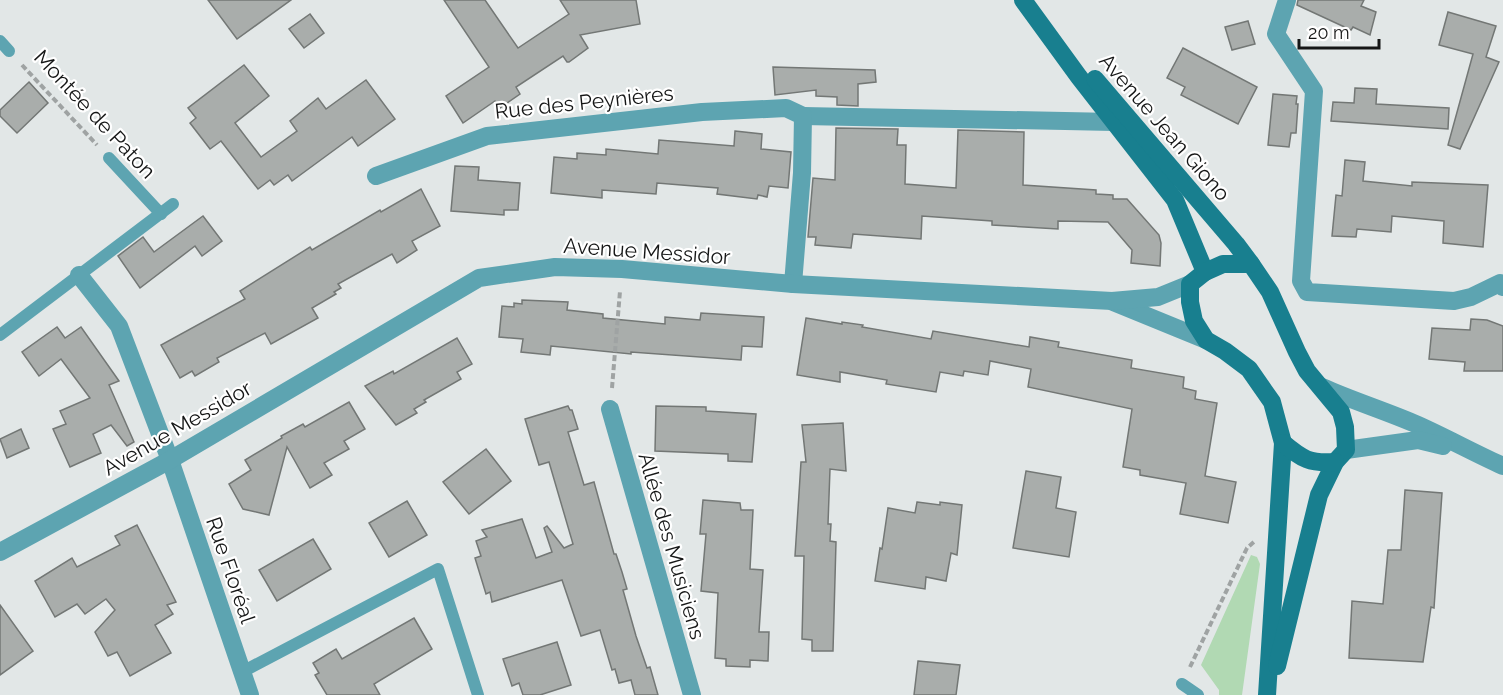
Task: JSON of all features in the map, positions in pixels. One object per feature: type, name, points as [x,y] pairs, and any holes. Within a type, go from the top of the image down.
[{"type":"street","name":"Avenue Jean Giono","points":[[1023,0],[1175,200],[1205,272]]},
{"type":"street","points":[[1287,0],[1276,34],[1314,91],[1301,281],[1307,292],[1454,301],[1471,297],[1502,279]]},
{"type":"street","name":"Avenue Jean Giono","points":[[1041,24],[1088,72],[1251,264],[1270,292],[1308,371],[1341,412],[1345,427],[1340,456]]},
{"type":"street","name":"Rue des Peynières","points":[[376,176],[487,136],[702,112],[786,108],[803,116],[1114,122]]},
{"type":"street","points":[[793,284],[802,173],[803,116]]},
{"type":"street","points":[[1251,264],[1223,264],[1205,272],[1190,285],[1190,302],[1194,321],[1206,340],[1226,351],[1249,369],[1272,402],[1284,443],[1268,695]]},
{"type":"street","name":"Avenue Messidor","points":[[0,552],[170,460],[479,278],[555,267],[622,269],[793,284],[1112,301],[1158,297],[1190,285]]},
{"type":"street","name":"Rue Floréal","points":[[79,275],[119,326],[170,460],[250,695]]},
{"type":"street","name":"Avenue Messidor","points":[[1112,301],[1206,340]]},
{"type":"street","points":[[1322,387],[1417,425],[1503,465]]},
{"type":"street","name":"Allée des Musiciens","points":[[610,409],[692,695]]},
{"type":"street","points":[[1284,443],[1303,459],[1321,463],[1340,456],[1418,440],[1472,452]]},
{"type":"street","points":[[1268,695],[1319,495],[1340,456]]},
{"type":"lane","name":"Montée de Paton","points":[[0,41],[9,51]]},
{"type":"lane","name":"Montée de Paton","points":[[109,158],[161,214]]},
{"type":"lane","points":[[0,335],[174,204]]},
{"type":"lane","points":[[242,672],[438,569],[478,695]]},
{"type":"lane","points":[[1182,684],[1198,695]]},
{"type":"path","name":"Montée de Paton","points":[[9,51],[109,158]]},
{"type":"path","points":[[610,409],[622,269]]},
{"type":"path","points":[[1182,684],[1247,548],[1279,518]]},
{"type":"green space","points":[[1251,555],[1257,557],[1260,564],[1242,695],[1219,695],[1219,690],[1201,665]]},
{"type":"building","points":[[208,0],[291,0],[237,39]]},
{"type":"building","points":[[444,0],[485,0],[518,48],[569,14],[560,0],[636,0],[640,24],[580,35],[588,48],[569,62],[563,56],[516,87],[520,94],[500,108],[495,101],[463,123],[446,96],[489,67]]},
{"type":"building","points":[[1298,0],[1364,0],[1361,6],[1376,12],[1370,35],[1353,27],[1351,30],[1297,5]]},
{"type":"building","points":[[1448,12],[1496,26],[1486,57],[1499,62],[1460,149],[1448,145],[1473,54],[1439,45]]},
{"type":"building","points":[[310,14],[324,33],[304,48],[289,29]]},
{"type":"building","points":[[1248,21],[1255,44],[1232,50],[1225,27]]},
{"type":"building","points":[[1183,48],[1257,87],[1238,124],[1181,95],[1185,87],[1167,78]]},
{"type":"building","points":[[244,65],[269,96],[235,123],[261,157],[297,131],[290,121],[318,98],[326,109],[366,80],[395,119],[358,146],[352,137],[292,181],[288,175],[274,185],[270,180],[258,189],[221,141],[210,149],[190,123],[196,118],[188,108]]},
{"type":"building","points":[[773,67],[875,70],[876,82],[858,84],[858,106],[837,105],[837,97],[816,96],[816,90],[775,95]]},
{"type":"building","points":[[29,82],[48,103],[17,133],[0,116],[0,110]]},
{"type":"building","points":[[1355,88],[1377,89],[1376,104],[1449,108],[1448,129],[1331,121],[1333,102],[1354,103]]},
{"type":"building","points":[[1273,94],[1297,96],[1296,133],[1291,133],[1289,147],[1268,145]]},
{"type":"building","points":[[836,128],[898,129],[897,145],[906,145],[905,184],[956,188],[958,130],[1024,132],[1023,185],[1096,190],[1096,194],[1113,195],[1113,199],[1127,199],[1159,235],[1160,266],[1131,263],[1132,250],[1108,222],[1058,221],[1058,229],[992,225],[992,221],[922,216],[921,239],[853,234],[851,248],[815,245],[816,237],[808,237],[813,178],[835,180]]},
{"type":"building","points":[[735,131],[762,134],[761,149],[791,152],[788,188],[769,186],[767,197],[758,195],[757,199],[717,194],[718,188],[657,183],[656,194],[602,190],[602,198],[551,193],[554,157],[577,159],[577,153],[606,155],[606,149],[658,154],[659,140],[734,146]]},
{"type":"building","points":[[1345,160],[1365,162],[1363,181],[1412,186],[1412,182],[1488,185],[1483,247],[1443,243],[1444,221],[1392,216],[1391,232],[1357,229],[1356,237],[1332,236],[1336,195],[1342,196]]},
{"type":"building","points":[[455,166],[479,167],[478,180],[520,183],[518,210],[504,210],[504,215],[451,211]]},
{"type":"building","points":[[421,189],[440,226],[412,241],[417,250],[397,263],[392,254],[338,284],[341,288],[334,292],[336,294],[312,308],[318,318],[271,344],[265,333],[217,358],[219,362],[195,376],[192,371],[180,378],[161,345],[245,299],[240,291],[310,247],[312,250]]},
{"type":"building","points":[[203,216],[222,241],[202,256],[195,246],[140,288],[118,256],[143,237],[154,252]]},
{"type":"building","points":[[522,300],[568,302],[567,310],[603,314],[603,318],[665,324],[665,317],[700,320],[701,313],[764,317],[762,347],[742,346],[741,360],[631,352],[631,354],[551,346],[550,355],[521,352],[523,339],[499,337],[502,306],[514,307],[514,303],[522,304]]},
{"type":"building","points":[[806,318],[863,325],[862,327],[931,339],[933,331],[1029,347],[1030,337],[1059,342],[1058,347],[1132,360],[1131,368],[1184,377],[1183,388],[1196,391],[1195,399],[1217,403],[1205,476],[1236,482],[1228,523],[1180,514],[1186,483],[1140,475],[1140,470],[1123,467],[1132,409],[1028,387],[1031,369],[990,361],[988,375],[964,371],[963,376],[940,372],[936,392],[886,384],[887,380],[840,372],[840,382],[797,375]]},
{"type":"building","points":[[1471,319],[1487,320],[1503,326],[1503,371],[1464,371],[1465,362],[1429,359],[1432,328],[1470,330]]},
{"type":"building","points":[[57,327],[65,338],[81,327],[119,381],[109,385],[134,442],[127,446],[111,425],[93,434],[101,453],[70,467],[53,429],[66,424],[60,411],[90,398],[61,359],[39,376],[22,352]]},
{"type":"building","points":[[457,338],[472,364],[457,372],[461,379],[424,400],[426,402],[414,409],[417,413],[396,425],[365,386],[393,371],[394,374]]},
{"type":"building","points":[[349,402],[365,429],[344,441],[349,449],[324,463],[332,475],[310,488],[287,447],[269,515],[243,509],[229,484],[251,470],[245,460],[282,438],[281,436],[303,424],[305,427]]},
{"type":"building","points":[[568,406],[572,410],[578,429],[568,432],[584,485],[594,482],[614,554],[616,554],[627,589],[623,590],[636,636],[647,668],[650,667],[658,695],[635,695],[631,680],[619,683],[615,669],[612,670],[600,630],[581,636],[562,580],[492,602],[490,592],[486,594],[475,558],[481,556],[476,541],[487,537],[482,530],[522,519],[536,558],[552,552],[544,528],[547,526],[564,548],[573,544],[549,462],[539,465],[525,419]]},
{"type":"building","points":[[656,406],[706,407],[706,411],[756,414],[752,462],[728,461],[728,454],[655,451]]},
{"type":"building","points":[[843,423],[846,471],[830,469],[828,524],[831,524],[830,541],[836,542],[833,651],[812,651],[812,640],[802,639],[804,556],[795,556],[801,462],[806,462],[802,425]]},
{"type":"building","points":[[21,429],[29,448],[7,458],[0,439]]},
{"type":"building","points":[[486,449],[511,481],[469,514],[443,482]]},
{"type":"building","points":[[1026,471],[1061,477],[1056,508],[1076,512],[1069,557],[1013,548]]},
{"type":"building","points":[[1405,490],[1442,493],[1434,608],[1431,607],[1423,662],[1349,658],[1352,601],[1383,604],[1388,550],[1401,550]]},
{"type":"building","points":[[703,500],[740,503],[741,510],[753,510],[750,569],[763,570],[759,632],[769,632],[768,661],[750,660],[750,667],[726,666],[726,659],[715,658],[718,593],[701,591],[706,534],[700,534]]},
{"type":"building","points":[[407,501],[427,535],[389,557],[369,523]]},
{"type":"building","points":[[917,502],[962,505],[957,555],[951,553],[946,581],[926,577],[925,589],[875,581],[888,508],[915,513]]},
{"type":"building","points":[[137,525],[176,602],[167,605],[173,614],[155,625],[171,653],[130,676],[117,652],[108,656],[95,632],[115,610],[106,599],[85,614],[77,604],[55,617],[35,581],[72,558],[77,567],[120,545],[115,536]]},
{"type":"building","points":[[313,539],[331,569],[277,601],[259,570]]},
{"type":"building","points":[[0,605],[33,651],[0,675]]},
{"type":"building","points":[[414,618],[432,649],[374,684],[380,695],[327,695],[315,675],[319,673],[313,663],[336,649],[342,659]]},
{"type":"building","points":[[557,642],[571,685],[540,695],[523,695],[519,683],[512,686],[503,659]]},
{"type":"building","points":[[918,661],[960,665],[956,695],[914,695]]}]
